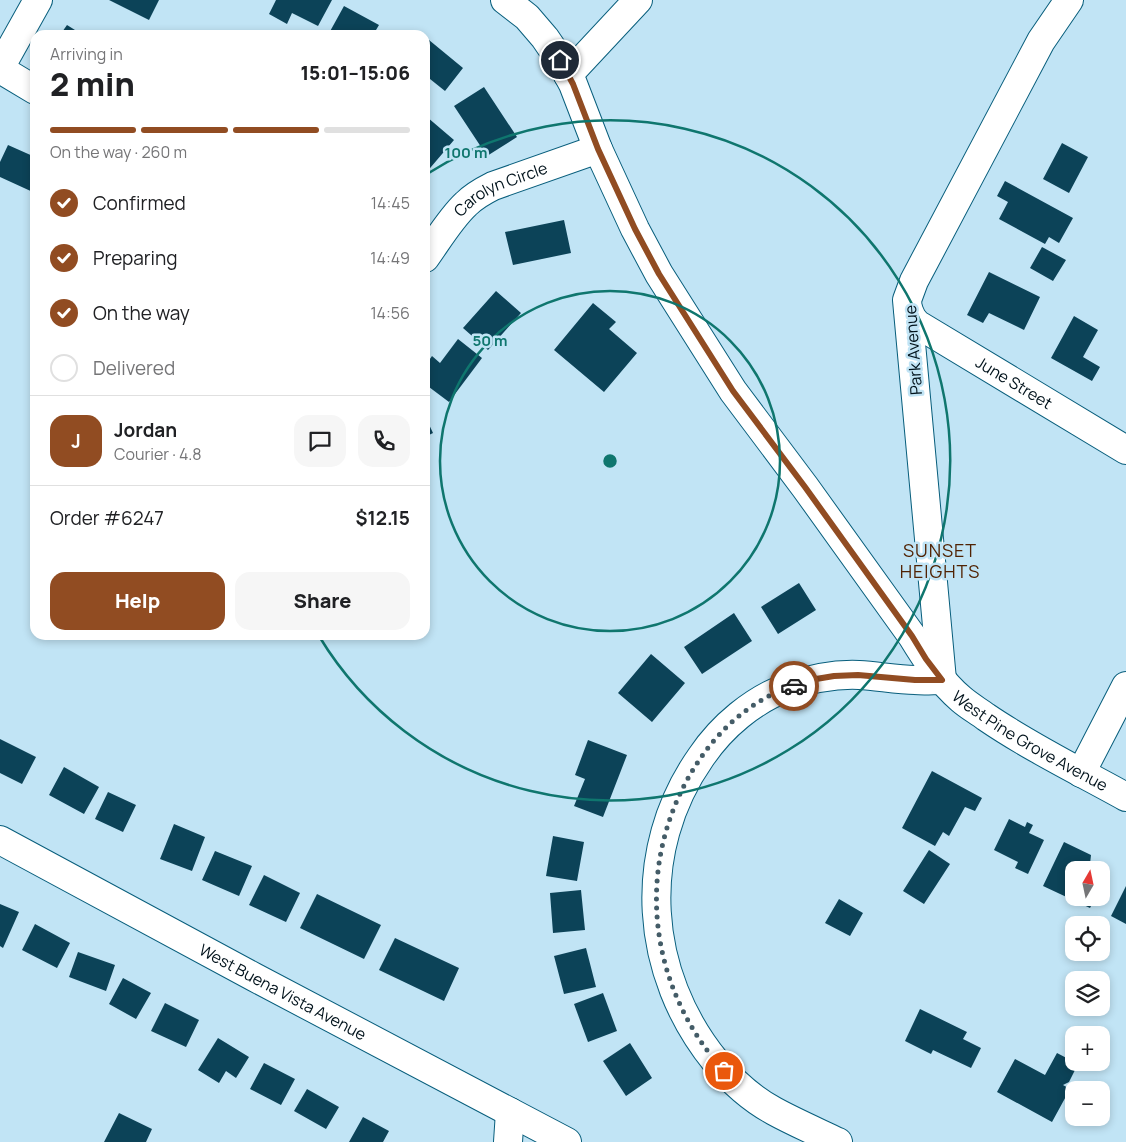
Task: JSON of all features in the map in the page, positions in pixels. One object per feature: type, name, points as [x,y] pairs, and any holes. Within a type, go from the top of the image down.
[{"type":"street","points":[[30,87],[0,68],[38,0]]},
{"type":"street","name":"West Pine Grove Avenue","points":[[505,0],[527,18],[545,38],[560,60],[573,84],[598,149],[635,229],[659,274],[733,391],[805,487],[942,680],[961,699],[998,725],[1126,796]]},
{"type":"street","points":[[568,75],[638,0]]},
{"type":"street","name":"Park Avenue","points":[[942,680],[907,300],[914,281],[1041,41],[1069,0]]},
{"type":"street","name":"Carolyn Circle","points":[[430,251],[454,218],[478,194],[493,186],[598,149]]},
{"type":"street","name":"June Street","points":[[908,309],[917,324],[1126,450]]},
{"type":"street","points":[[838,1142],[773,1110],[752,1096],[732,1080],[699,1039],[684,1014],[672,987],[659,937],[656,882],[660,854],[669,819],[679,793],[692,769],[708,746],[727,726],[766,697],[810,680],[834,676],[858,675],[915,680],[942,680]]},
{"type":"street","points":[[1081,772],[1126,686]]},
{"type":"street","name":"West Buena Vista Avenue","points":[[0,840],[254,977],[568,1142]]},
{"type":"street","points":[[508,1142],[510,1112]]},
{"type":"building","points":[[109,0],[159,0],[149,20]]},
{"type":"building","points":[[276,0],[332,0],[318,26],[292,13],[287,24],[269,14]]},
{"type":"building","points":[[344,6],[379,25],[376,30],[331,30]]},
{"type":"building","points":[[67,25],[75,30],[64,30]]},
{"type":"building","points":[[430,41],[463,68],[445,91],[430,79]]},
{"type":"building","points":[[484,87],[517,137],[487,156],[454,106]]},
{"type":"building","points":[[430,120],[454,140],[430,168]]},
{"type":"building","points":[[1062,143],[1088,157],[1069,193],[1043,179]]},
{"type":"building","points":[[8,145],[30,155],[30,191],[0,177],[0,162]]},
{"type":"building","points":[[1005,181],[1073,218],[1059,243],[1049,237],[1045,244],[999,219],[1008,202],[997,196]]},
{"type":"building","points":[[564,220],[571,253],[513,265],[505,232]]},
{"type":"building","points":[[1042,247],[1066,260],[1053,281],[1030,268]]},
{"type":"building","points":[[989,272],[1040,297],[1024,330],[989,313],[983,323],[967,315]]},
{"type":"building","points":[[496,291],[521,313],[488,350],[463,328]]},
{"type":"building","points":[[593,303],[616,322],[609,329],[637,353],[604,392],[554,350]]},
{"type":"building","points":[[1074,316],[1098,330],[1083,357],[1100,367],[1092,381],[1051,358]]},
{"type":"building","points":[[458,339],[482,358],[449,402],[430,388],[430,359],[432,356],[440,363]]},
{"type":"building","points":[[799,583],[816,610],[778,634],[761,607]]},
{"type":"building","points":[[734,613],[752,641],[702,674],[684,647]]},
{"type":"building","points":[[651,654],[685,683],[652,722],[618,693]]},
{"type":"building","points":[[0,739],[36,757],[22,784],[0,773]]},
{"type":"building","points":[[588,740],[627,755],[603,817],[574,806],[585,779],[575,775]]},
{"type":"building","points":[[64,767],[99,787],[84,814],[49,795]]},
{"type":"building","points":[[932,771],[982,798],[975,811],[965,807],[949,836],[943,832],[935,846],[902,828]]},
{"type":"building","points":[[108,792],[136,805],[123,832],[95,819]]},
{"type":"building","points":[[1009,819],[1025,827],[1027,822],[1033,825],[1029,833],[1044,840],[1028,874],[1015,868],[1018,862],[994,850]]},
{"type":"building","points":[[174,824],[205,837],[192,871],[160,859]]},
{"type":"building","points":[[553,836],[584,842],[577,881],[546,876]]},
{"type":"building","points":[[1064,842],[1091,855],[1090,861],[1065,861],[1065,896],[1043,886]]},
{"type":"building","points":[[929,850],[950,864],[924,904],[903,891]]},
{"type":"building","points":[[215,851],[252,866],[239,896],[202,880]]},
{"type":"building","points":[[264,875],[300,893],[286,922],[249,905]]},
{"type":"building","points":[[1126,886],[1126,924],[1111,916]]},
{"type":"building","points":[[581,890],[585,930],[553,933],[550,893]]},
{"type":"building","points":[[317,894],[381,925],[364,959],[300,928]]},
{"type":"building","points":[[839,899],[863,913],[850,936],[825,923]]},
{"type":"building","points":[[0,904],[19,912],[3,948],[0,946]]},
{"type":"building","points":[[35,924],[70,943],[57,968],[22,950]]},
{"type":"building","points":[[395,938],[459,968],[444,1001],[379,970]]},
{"type":"building","points":[[586,948],[596,987],[564,994],[554,956]]},
{"type":"building","points":[[78,952],[115,965],[106,991],[69,977]]},
{"type":"building","points":[[123,978],[151,993],[136,1019],[109,1004]]},
{"type":"building","points":[[603,993],[617,1031],[588,1042],[574,1004]]},
{"type":"building","points":[[165,1003],[199,1020],[186,1047],[151,1031]]},
{"type":"building","points":[[920,1009],[967,1032],[963,1039],[981,1048],[971,1068],[933,1050],[931,1054],[905,1041]]},
{"type":"building","points":[[218,1038],[249,1057],[236,1078],[226,1071],[219,1083],[198,1070]]},
{"type":"building","points":[[630,1043],[652,1078],[626,1096],[603,1061]]},
{"type":"building","points":[[1057,1053],[1065,1057],[1065,1071],[1074,1071],[1070,1081],[1065,1081],[1063,1085],[1065,1086],[1065,1098],[1052,1122],[997,1092],[1015,1059],[1045,1075]]},
{"type":"building","points":[[264,1063],[295,1079],[281,1105],[250,1089]]},
{"type":"building","points":[[307,1089],[339,1107],[326,1129],[294,1111]]},
{"type":"building","points":[[119,1113],[152,1129],[146,1142],[104,1142]]},
{"type":"building","points":[[363,1117],[389,1131],[383,1142],[349,1142]]},
{"type":"way so far","points":[[724,1071],[699,1039],[684,1014],[672,987],[665,964],[659,937],[656,909],[656,882],[660,854],[669,819],[679,793],[692,769],[708,746],[745,711],[766,697],[794,686]]},
{"type":"district","name":"SUNSET HEIGHTS","points":[[940,561]]},
{"type":"route","points":[[560,60],[573,84],[598,149],[635,229],[659,274],[733,391],[816,502],[942,680],[915,680],[858,675],[810,680],[794,686]]}]
